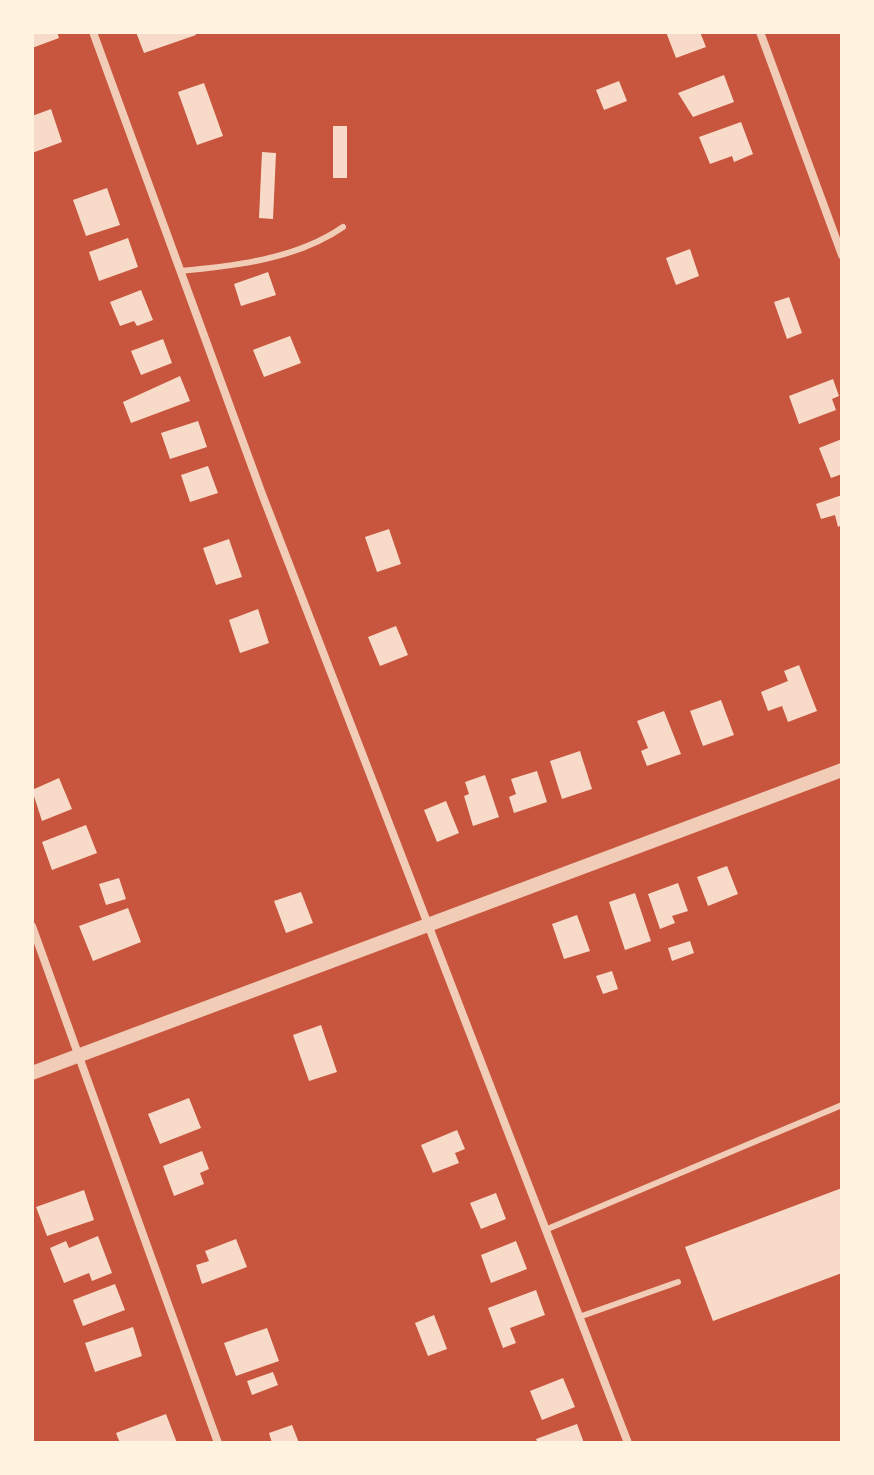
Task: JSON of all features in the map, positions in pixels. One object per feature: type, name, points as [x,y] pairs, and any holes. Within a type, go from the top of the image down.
[{"type":"street","points":[[93,32],[428,926],[628,1443]]},
{"type":"street","points":[[760,32],[842,255]]},
{"type":"street","points":[[32,1073],[842,770]]},
{"type":"street","points":[[32,926],[218,1443]]},
{"type":"lane","points":[[180,271],[239,265],[273,256],[322,242],[343,227]]},
{"type":"lane","points":[[545,1230],[842,1105]]},
{"type":"lane","points":[[579,1317],[678,1282]]},
{"type":"building","points":[[32,32],[57,32],[59,38],[32,48]]},
{"type":"building","points":[[136,32],[195,32],[196,35],[144,53]]},
{"type":"building","points":[[666,32],[700,32],[706,47],[676,58]]},
{"type":"building","points":[[724,75],[734,102],[693,117],[678,93]]},
{"type":"building","points":[[619,81],[627,101],[604,110],[596,90]]},
{"type":"building","points":[[204,83],[223,136],[197,145],[178,92]]},
{"type":"building","points":[[51,109],[62,142],[32,153],[32,116]]},
{"type":"building","points":[[741,122],[753,154],[734,162],[732,156],[710,164],[699,137]]},
{"type":"building","points":[[333,126],[347,126],[347,178],[333,178]]},
{"type":"building","points":[[262,152],[276,153],[273,219],[259,218]]},
{"type":"building","points":[[107,188],[120,225],[86,236],[73,200]]},
{"type":"building","points":[[128,238],[138,267],[99,281],[89,252]]},
{"type":"building","points":[[690,249],[699,276],[676,285],[666,258]]},
{"type":"building","points":[[268,272],[276,295],[241,306],[234,284]]},
{"type":"building","points":[[141,290],[153,320],[137,326],[134,321],[120,326],[110,302]]},
{"type":"building","points":[[789,297],[802,333],[787,339],[774,302]]},
{"type":"building","points":[[290,336],[301,363],[264,377],[253,350]]},
{"type":"building","points":[[163,339],[172,363],[141,375],[131,351]]},
{"type":"building","points":[[180,376],[190,401],[131,423],[123,402]]},
{"type":"building","points":[[833,379],[839,396],[832,399],[836,410],[799,424],[789,396]]},
{"type":"building","points":[[198,421],[207,447],[170,459],[161,433]]},
{"type":"building","points":[[842,439],[842,474],[831,478],[819,448]]},
{"type":"building","points":[[208,466],[218,493],[190,502],[181,475]]},
{"type":"building","points":[[842,495],[842,525],[838,527],[835,515],[821,519],[816,504]]},
{"type":"building","points":[[389,529],[401,564],[377,572],[365,537]]},
{"type":"building","points":[[229,539],[242,577],[216,585],[203,548]]},
{"type":"building","points":[[258,609],[269,643],[240,653],[229,620]]},
{"type":"building","points":[[396,626],[408,655],[380,666],[368,637]]},
{"type":"building","points":[[799,665],[817,711],[788,722],[782,706],[768,711],[761,692],[788,681],[784,671]]},
{"type":"building","points":[[721,700],[734,735],[703,746],[690,711]]},
{"type":"building","points":[[664,711],[681,754],[647,766],[641,751],[648,748],[637,721]]},
{"type":"building","points":[[580,751],[592,789],[562,799],[550,761]]},
{"type":"building","points":[[537,771],[547,802],[514,813],[509,797],[516,794],[511,779]]},
{"type":"building","points":[[485,775],[499,817],[473,826],[464,796],[469,794],[465,782]]},
{"type":"building","points":[[59,778],[72,809],[42,821],[32,790]]},
{"type":"building","points":[[446,801],[459,833],[437,842],[424,810]]},
{"type":"building","points":[[86,825],[97,853],[52,870],[42,842]]},
{"type":"building","points":[[727,866],[738,894],[708,906],[697,877]]},
{"type":"building","points":[[119,878],[126,899],[106,905],[99,884]]},
{"type":"building","points":[[678,883],[688,911],[672,916],[675,923],[660,929],[648,894]]},
{"type":"building","points":[[301,892],[313,923],[286,933],[274,901]]},
{"type":"building","points":[[635,893],[651,941],[625,950],[609,902]]},
{"type":"building","points":[[128,908],[141,942],[93,961],[79,926]]},
{"type":"building","points":[[577,915],[590,951],[564,959],[552,924]]},
{"type":"building","points":[[690,941],[694,953],[672,961],[668,948]]},
{"type":"building","points":[[612,971],[618,989],[603,994],[596,976]]},
{"type":"building","points":[[321,1025],[337,1072],[309,1081],[293,1035]]},
{"type":"building","points":[[189,1098],[201,1128],[160,1144],[148,1114]]},
{"type":"building","points":[[457,1130],[465,1149],[455,1153],[459,1163],[433,1173],[421,1145]]},
{"type":"building","points":[[202,1151],[209,1169],[200,1173],[204,1184],[174,1196],[163,1166]]},
{"type":"building","points":[[842,1188],[842,1273],[713,1321],[685,1247]]},
{"type":"building","points":[[84,1190],[94,1220],[47,1236],[36,1207]]},
{"type":"building","points":[[496,1193],[506,1219],[481,1229],[470,1203]]},
{"type":"building","points":[[98,1236],[112,1273],[92,1281],[89,1273],[64,1283],[50,1248],[66,1241],[69,1248]]},
{"type":"building","points":[[236,1239],[247,1267],[202,1284],[196,1265],[209,1261],[205,1251]]},
{"type":"building","points":[[516,1241],[527,1269],[491,1283],[481,1255]]},
{"type":"building","points":[[115,1284],[125,1310],[83,1326],[73,1300]]},
{"type":"building","points":[[536,1290],[545,1315],[510,1328],[516,1343],[503,1348],[488,1308]]},
{"type":"building","points":[[434,1315],[447,1349],[428,1356],[415,1323]]},
{"type":"building","points":[[133,1327],[142,1356],[95,1372],[85,1343]]},
{"type":"building","points":[[267,1328],[279,1361],[236,1376],[224,1343]]},
{"type":"building","points":[[273,1372],[278,1385],[252,1395],[247,1381]]},
{"type":"building","points":[[563,1378],[575,1407],[542,1420],[530,1391]]},
{"type":"building","points":[[166,1414],[177,1443],[120,1443],[116,1433]]},
{"type":"building","points":[[577,1424],[584,1443],[538,1443],[536,1439]]},
{"type":"building","points":[[292,1425],[299,1443],[272,1443],[269,1433]]}]
